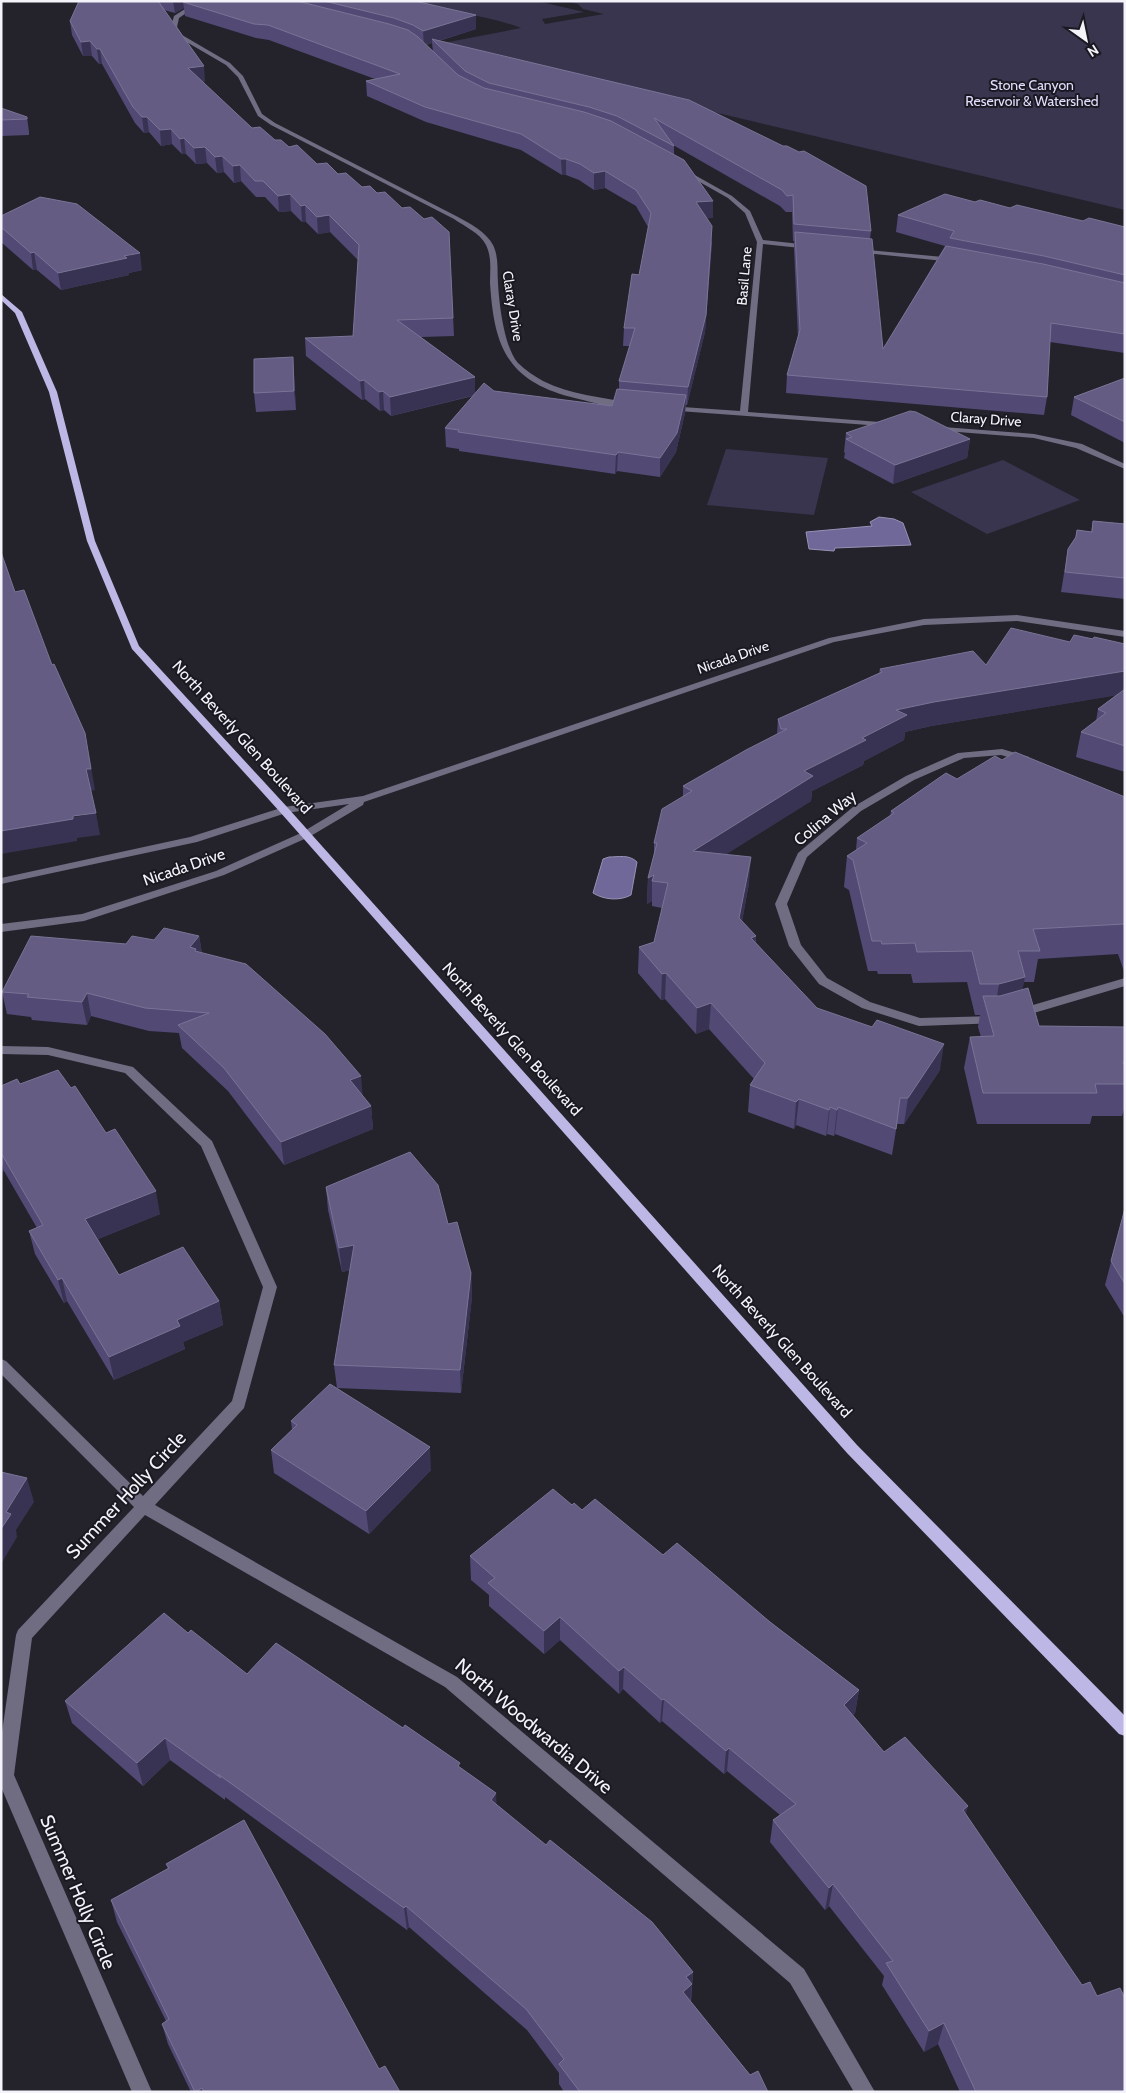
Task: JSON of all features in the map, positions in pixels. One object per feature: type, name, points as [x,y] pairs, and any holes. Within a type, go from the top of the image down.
[{"type":"main road","name":"North Beverly Glen Boulevard","points":[[1,296],[18,312],[53,392],[91,541],[135,647],[284,810],[852,1449],[1125,1728]]},
{"type":"street","name":"Claray Drive","points":[[211,1],[190,8],[176,17],[174,27],[180,36],[228,64],[240,76],[260,115],[273,124],[456,218],[474,229],[488,242],[493,261],[494,285],[505,345],[514,364],[550,387],[582,398],[637,406]]},
{"type":"street","name":"Basil Lane","points":[[680,169],[730,197],[748,212],[760,242],[744,413]]},
{"type":"street","points":[[760,242],[819,247]]},
{"type":"street","points":[[848,250],[946,259],[965,263]]},
{"type":"street","points":[[656,407],[899,425]]},
{"type":"street","name":"Claray Drive","points":[[928,427],[1034,436],[1079,446],[1125,467]]},
{"type":"street","name":"Nicada Drive","points":[[1,881],[193,840],[284,810],[365,799],[832,640],[924,622],[1017,618],[1125,634]]},
{"type":"street","name":"Colina Way","points":[[1037,763],[1002,752],[962,755],[910,778],[857,809],[802,855],[781,904],[795,946],[823,981],[866,1006],[919,1022],[994,1021],[1125,982]]},
{"type":"street","name":"Nicada Drive","points":[[1,928],[84,917],[220,873],[305,835],[365,799]]},
{"type":"street","name":"Summer Holly Circle","points":[[1,1050],[48,1051],[129,1070],[207,1144],[270,1286],[239,1404],[24,1634],[5,1775],[142,2092]]},
{"type":"street","name":"North Woodwardia Drive","points":[[1,1365],[143,1506],[450,1682],[797,1976],[865,2092]]},
{"type":"green space","name":"Stone Canyon Reservoir & Watershed","points":[[311,1],[537,1],[584,12],[542,19],[545,24],[604,14],[583,9],[578,4],[565,1],[1125,1],[1125,210],[433,45],[521,28],[497,20],[418,8]]},
{"type":"green space","points":[[726,449],[828,458],[814,515],[707,505]]},
{"type":"green space","points":[[1003,460],[1080,500],[987,534],[911,492]]},
{"type":"shaded area","points":[[879,517],[894,519],[903,523],[911,545],[835,548],[834,551],[809,549],[806,532],[872,526],[870,522]]},
{"type":"shaded area","points":[[627,857],[637,862],[631,895],[612,899],[593,893],[603,859]]},
{"type":"building","points":[[79,1],[158,1],[204,66],[188,68],[252,128],[260,127],[275,140],[281,140],[289,147],[297,145],[317,164],[327,163],[338,174],[346,173],[362,187],[370,186],[377,193],[385,192],[402,208],[410,207],[424,219],[432,217],[449,232],[453,318],[397,320],[475,377],[390,397],[383,391],[379,392],[364,380],[360,381],[305,338],[353,336],[359,245],[329,215],[317,217],[305,205],[301,206],[290,194],[278,196],[263,181],[255,181],[240,165],[233,166],[222,156],[215,157],[205,147],[194,148],[184,138],[180,139],[171,129],[160,130],[147,117],[142,117],[133,107],[100,49],[97,49],[90,41],[81,42],[70,21]]},
{"type":"building","points":[[297,1],[408,30],[458,75],[484,88],[584,112],[611,121],[684,160],[713,201],[696,202],[712,226],[706,315],[688,387],[619,381],[635,328],[624,328],[632,274],[639,275],[651,213],[636,190],[605,171],[594,173],[580,164],[561,159],[521,134],[425,107],[366,81],[400,74],[268,25],[254,24],[183,2]]},
{"type":"building","points":[[324,1],[421,1],[419,2],[476,15],[423,31],[394,18]]},
{"type":"building","points":[[432,39],[689,100],[783,146],[799,152],[804,151],[866,186],[871,231],[794,224],[793,195],[787,196],[782,190],[654,118],[674,146],[617,116],[589,107],[489,83],[465,71]]},
{"type":"building","points":[[1,108],[27,117],[27,119],[1,120]]},
{"type":"building","points":[[945,194],[975,202],[980,200],[1010,208],[1017,205],[1083,221],[1089,218],[1125,227],[1125,275],[1044,256],[950,238],[954,231],[898,215]]},
{"type":"building","points":[[40,197],[77,204],[140,253],[124,256],[127,258],[58,273],[1,227],[1,216]]},
{"type":"building","points":[[795,232],[872,239],[883,349],[946,246],[1043,264],[1125,283],[1125,334],[1051,323],[1047,397],[787,375],[800,330]]},
{"type":"building","points":[[293,357],[294,391],[254,393],[254,359]]},
{"type":"building","points":[[1125,378],[1125,422],[1074,397]]},
{"type":"building","points":[[484,383],[494,391],[612,406],[617,389],[686,395],[677,433],[660,458],[618,452],[616,455],[458,432],[459,430],[445,428]]},
{"type":"building","points":[[910,411],[916,412],[970,439],[895,465],[846,439],[852,437],[846,433]]},
{"type":"building","points":[[1093,521],[1125,524],[1125,578],[1065,572],[1068,549],[1076,537],[1077,530],[1092,532]]},
{"type":"building","points":[[1,552],[15,592],[24,590],[52,665],[54,664],[85,733],[91,769],[86,769],[96,813],[73,816],[73,819],[1,831]]},
{"type":"building","points":[[1011,628],[1070,642],[1074,635],[1093,639],[1094,637],[1125,644],[1125,671],[934,702],[896,710],[907,715],[862,738],[866,740],[804,771],[813,776],[693,851],[751,857],[739,918],[756,936],[751,938],[817,1008],[872,1027],[877,1020],[944,1044],[908,1098],[900,1098],[896,1129],[838,1107],[837,1110],[830,1107],[829,1110],[799,1099],[796,1102],[750,1085],[765,1063],[711,1003],[697,1008],[666,973],[662,974],[639,947],[654,942],[668,883],[652,881],[654,875],[648,878],[657,843],[654,843],[662,809],[692,791],[683,786],[787,729],[781,729],[778,719],[882,672],[880,669],[973,651],[986,665]]},
{"type":"building","points":[[1125,689],[1125,746],[1081,732],[1106,713],[1098,709]]},
{"type":"building","points":[[1015,752],[1125,797],[1125,924],[1033,929],[1040,951],[1018,951],[1025,977],[999,984],[980,984],[972,951],[917,952],[915,943],[882,944],[881,941],[872,941],[853,860],[847,856],[867,843],[857,838],[894,813],[891,811],[946,773],[957,779],[995,756],[1002,760]]},
{"type":"building","points":[[164,928],[199,936],[190,947],[196,949],[195,951],[246,964],[325,1034],[361,1076],[350,1080],[371,1106],[281,1142],[224,1068],[178,1025],[209,1013],[145,1008],[87,993],[82,1002],[27,997],[29,994],[2,992],[31,936],[126,944],[132,936],[154,940]]},
{"type":"building","points":[[1028,988],[1039,1026],[1125,1027],[1125,1062],[1123,1062],[1125,1067],[1125,1084],[1095,1084],[1097,1093],[983,1093],[970,1037],[994,1036],[983,996],[1000,996]]},
{"type":"building","points":[[58,1070],[71,1088],[75,1086],[106,1133],[115,1129],[156,1191],[85,1219],[119,1275],[183,1247],[219,1301],[177,1320],[180,1326],[109,1357],[62,1278],[58,1280],[29,1231],[43,1225],[1,1153],[1,1086],[17,1079],[20,1084]]},
{"type":"building","points":[[410,1152],[438,1185],[448,1224],[457,1222],[471,1273],[460,1370],[334,1365],[354,1245],[339,1248],[326,1187]]},
{"type":"building","points":[[1125,1208],[1125,1284],[1111,1261]]},
{"type":"building","points":[[330,1384],[430,1447],[366,1511],[271,1450],[297,1425],[291,1421]]},
{"type":"building","points":[[1,1472],[27,1478],[6,1512],[11,1514],[1,1529]]},
{"type":"building","points":[[553,1489],[572,1505],[574,1503],[582,1510],[595,1499],[663,1555],[677,1543],[770,1622],[859,1690],[844,1705],[884,1752],[905,1737],[968,1806],[963,1810],[1082,1985],[1090,1982],[1097,1996],[1120,1988],[1125,1998],[1125,2092],[976,2092],[944,2023],[929,2031],[886,1963],[893,1961],[833,1884],[829,1888],[773,1820],[796,1804],[729,1748],[726,1751],[624,1667],[619,1671],[560,1617],[544,1631],[488,1583],[495,1578],[470,1556]]},
{"type":"building","points":[[164,1613],[188,1633],[191,1630],[247,1674],[276,1643],[403,1728],[405,1725],[460,1763],[458,1766],[496,1793],[491,1800],[546,1845],[550,1840],[652,1922],[693,1972],[686,1977],[692,1984],[683,1992],[750,2075],[758,2071],[768,2092],[580,2092],[559,2064],[564,2059],[526,2009],[406,1906],[404,1908],[165,1738],[137,1763],[65,1701]]},
{"type":"building","points":[[244,1820],[379,2069],[385,2066],[400,2092],[204,2092],[202,2088],[195,2092],[162,2024],[169,2019],[111,1900],[169,1868],[166,1864]]}]
